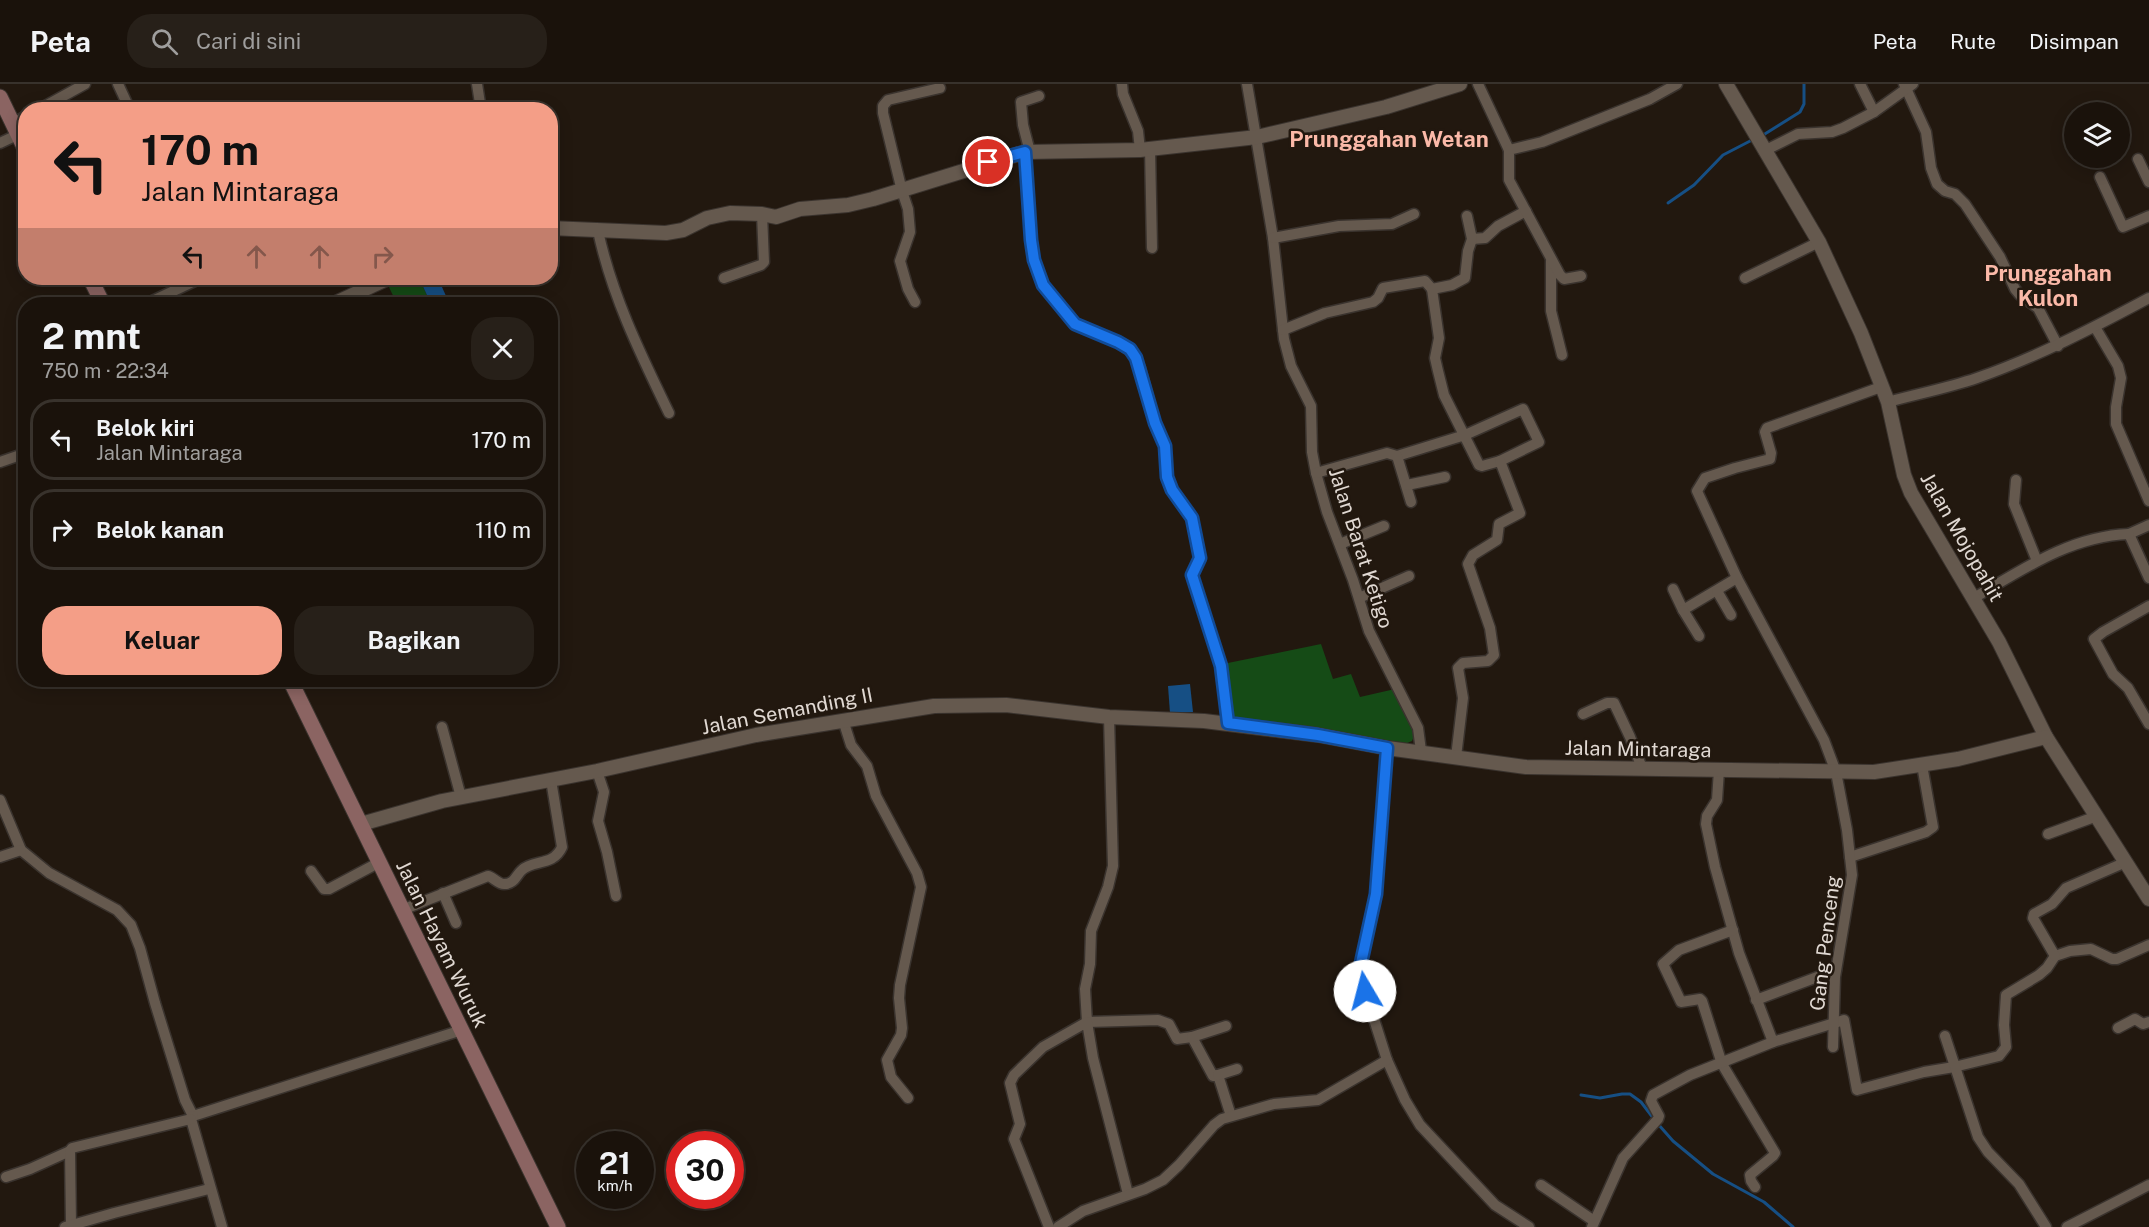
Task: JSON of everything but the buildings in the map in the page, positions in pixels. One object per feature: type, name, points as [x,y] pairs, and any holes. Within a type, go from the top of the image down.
[{"type":"main road","points":[[0,97],[18,136]]},
{"type":"main road","name":"Jalan Hayam Wuruk","points":[[293,687],[558,1227]]},
{"type":"street","points":[[52,102],[85,84]]},
{"type":"street","points":[[118,84],[126,102]]},
{"type":"street","points":[[477,84],[479,102]]},
{"type":"street","points":[[1122,84],[1123,94],[1145,149],[1152,248]]},
{"type":"street","name":"Jalan Barat Ketigo","points":[[1249,84],[1273,238],[1283,330],[1290,361],[1311,406],[1312,452],[1316,473],[1371,637],[1418,728],[1421,751]]},
{"type":"street","points":[[558,228],[666,233],[683,230],[707,218],[730,213],[776,217],[800,209],[848,205],[902,191],[1027,152],[1145,149],[1257,137],[1386,107],[1460,84]]},
{"type":"street","points":[[1478,84],[1509,150],[1509,180],[1563,278],[1581,276]]},
{"type":"street","points":[[1509,150],[1542,142],[1650,99],[1677,84]]},
{"type":"street","name":"Jalan Mojopahit","points":[[1726,84],[1819,242],[1861,333],[1888,402],[1906,484],[1999,642],[2046,737],[2147,891]]},
{"type":"street","points":[[1860,84],[1874,112]]},
{"type":"street","points":[[1764,151],[1798,134],[1832,132],[1874,112],[1908,86],[1926,132],[1931,168],[1937,184],[1945,191],[1955,194],[1965,204],[2000,257],[2015,289],[2020,296],[2038,308],[2058,346]]},
{"type":"street","points":[[915,302],[901,270],[900,261],[910,226],[883,106],[888,100],[940,88]]},
{"type":"street","points":[[1039,96],[1022,102],[1034,260],[1043,285],[1075,324],[1130,349],[1140,368],[1155,423],[1165,446],[1167,477],[1172,490],[1192,518],[1197,538],[1200,558],[1192,575],[1221,666],[1228,723]]},
{"type":"street","points":[[0,144],[18,125]]},
{"type":"street","points":[[2138,159],[2149,182]]},
{"type":"street","points":[[2100,177],[2123,227],[2149,216]]},
{"type":"street","points":[[1472,239],[1485,238],[1498,226],[1526,211]]},
{"type":"street","points":[[724,278],[764,262],[762,214]]},
{"type":"street","points":[[1273,238],[1339,226],[1392,224],[1414,214]]},
{"type":"street","points":[[1432,290],[1464,280],[1472,239],[1467,216]]},
{"type":"street","points":[[598,231],[618,304],[669,413]]},
{"type":"street","points":[[1745,278],[1819,242]]},
{"type":"street","points":[[1551,258],[1551,311],[1562,355]]},
{"type":"street","points":[[1283,330],[1325,313],[1373,302],[1377,300],[1383,288],[1425,281],[1432,290],[1438,338],[1435,358],[1444,395],[1465,435],[1479,465],[1485,466],[1539,443],[1524,409],[1465,435],[1396,456],[1383,453],[1316,473]]},
{"type":"street","points":[[161,297],[186,285]]},
{"type":"street","points":[[348,297],[374,285]]},
{"type":"street","points":[[1888,402],[1976,378],[2058,346],[2149,298]]},
{"type":"street","points":[[2095,327],[2118,366],[2121,378],[2116,407],[2116,424],[2149,501]]},
{"type":"street","name":"Gang Penceng","points":[[1833,1047],[1836,970],[1850,892],[1850,857],[1836,772],[1824,740],[1737,578],[1697,491],[1705,478],[1770,459],[1771,453],[1765,432],[1767,428],[1881,387]]},
{"type":"street","points":[[0,462],[18,456]]},
{"type":"street","points":[[1396,456],[1411,502]]},
{"type":"street","points":[[1456,757],[1463,698],[1458,668],[1465,662],[1488,661],[1494,655],[1490,628],[1468,564],[1473,555],[1497,540],[1499,524],[1520,512],[1500,460]]},
{"type":"street","points":[[1407,485],[1445,477]]},
{"type":"street","points":[[2016,480],[2014,504],[2037,561]]},
{"type":"street","points":[[1974,598],[2037,561],[2079,543],[2129,534],[2149,525]]},
{"type":"street","points":[[1340,544],[1384,526]]},
{"type":"street","points":[[2129,534],[2149,578]]},
{"type":"street","points":[[1359,598],[1409,576]]},
{"type":"street","points":[[1683,610],[1737,578]]},
{"type":"street","points":[[1672,590],[1699,636]]},
{"type":"street","points":[[1717,591],[1731,615]]},
{"type":"street","points":[[2149,606],[2094,639],[2113,674],[2128,688],[2149,724]]},
{"type":"street","points":[[1583,714],[1607,703],[1614,704],[1642,768]]},
{"type":"street","name":"Jalan Semanding II","points":[[361,824],[461,797],[597,771],[756,735],[911,709],[963,705],[1027,707],[1109,717],[1228,723]]},
{"type":"street","points":[[1109,717],[1113,866],[1091,931],[1090,964],[1085,988],[1087,1022],[1093,1058],[1128,1194]]},
{"type":"street","points":[[843,720],[848,739],[867,766],[876,796],[914,866],[921,887],[900,985],[901,1035],[887,1060],[891,1077],[908,1098]]},
{"type":"street","name":"Jalan Mintaraga","points":[[1228,723],[1318,735],[1387,748],[1526,766],[1719,770],[1874,772],[1958,759],[2046,737]]},
{"type":"street","points":[[442,727],[461,797]]},
{"type":"street","points":[[1387,748],[1376,894],[1361,963],[1365,991],[1387,1060],[1413,1115],[1431,1139],[1495,1205],[1529,1227]]},
{"type":"street","points":[[1850,857],[1926,832],[1933,827],[1922,765]]},
{"type":"street","points":[[1719,770],[1717,800],[1706,820],[1715,867],[1756,1000],[1773,1042]]},
{"type":"street","points":[[597,771],[604,792],[598,821],[616,896]]},
{"type":"street","points":[[402,910],[488,876],[502,883],[508,883],[518,877],[523,869],[546,862],[559,854],[562,847],[551,780]]},
{"type":"street","points":[[0,800],[21,850],[49,873],[117,910],[131,925],[192,1117],[222,1227]]},
{"type":"street","points":[[2048,834],[2097,816]]},
{"type":"street","points":[[0,857],[21,850]]},
{"type":"street","points":[[2055,956],[2033,918],[2034,914],[2052,904],[2066,888],[2126,862]]},
{"type":"street","points":[[311,871],[324,889],[329,889],[378,863]]},
{"type":"street","points":[[443,893],[456,922]]},
{"type":"street","points":[[1733,930],[1679,950],[1663,964],[1682,1002],[1700,999],[1702,1001],[1722,1064],[1775,1153],[1750,1175],[1755,1187]]},
{"type":"street","points":[[1541,1185],[1593,1224],[1623,1158],[1659,1116],[1651,1101],[1653,1095],[1690,1075],[1773,1042],[1844,1020],[1857,1090],[1924,1072],[1954,1067],[2002,1053],[2006,1047],[2004,1025],[2006,995],[2039,975],[2055,956],[2070,951],[2091,949],[2117,959],[2149,945]]},
{"type":"street","points":[[1756,1000],[1836,970]]},
{"type":"street","points":[[2118,1028],[2135,1019],[2144,1024],[2149,1022]]},
{"type":"street","points":[[1049,1227],[1014,1139],[1020,1124],[1010,1083],[1014,1075],[1043,1047],[1087,1022],[1158,1020],[1169,1024],[1177,1039],[1192,1037],[1226,1026]]},
{"type":"street","points":[[6,1177],[30,1169],[75,1147],[192,1117],[462,1030]]},
{"type":"street","points":[[1945,1036],[1977,1137],[2019,1184],[2046,1227]]},
{"type":"street","points":[[1192,1037],[1213,1076],[1237,1069]]},
{"type":"street","points":[[1058,1227],[1083,1211],[1152,1186],[1169,1176],[1214,1125],[1231,1116],[1274,1104],[1318,1100],[1387,1060]]},
{"type":"street","points":[[1218,1075],[1231,1116]]},
{"type":"street","points":[[70,1151],[72,1202],[67,1227],[114,1212],[210,1189]]},
{"type":"street","points":[[2067,1227],[2149,1185]]},
{"type":"green space","points":[[388,285],[422,285],[428,297],[394,297]]},
{"type":"green space","points":[[1321,644],[1333,679],[1351,674],[1360,697],[1395,689],[1412,721],[1414,735],[1412,741],[1407,743],[1231,721],[1223,664]]},
{"type":"water","points":[[422,285],[441,285],[446,296],[444,297],[428,297]]},
{"type":"water","points":[[1190,684],[1193,712],[1170,713],[1168,686]]},
{"type":"waterway","points":[[1760,137],[1800,112],[1804,104],[1804,84]]},
{"type":"waterway","points":[[1668,203],[1694,185],[1723,155],[1754,139]]},
{"type":"waterway","points":[[1581,1095],[1600,1098],[1630,1094],[1641,1102],[1654,1119]]},
{"type":"waterway","points":[[1658,1124],[1673,1141],[1713,1174],[1764,1202],[1793,1227]]},
{"type":"district","name":"Prunggahan Wetan","points":[[1389,139]]},
{"type":"district","name":"Prunggahan Kulon","points":[[2048,286]]},
{"type":"route","points":[[988,162],[1025,152],[1031,240],[1034,260],[1043,285],[1075,324],[1118,342],[1130,349],[1136,358],[1155,423],[1165,446],[1167,477],[1172,490],[1192,518],[1200,558],[1192,575],[1221,666],[1228,723],[1318,735],[1387,748],[1376,894],[1361,963],[1365,991]]}]
